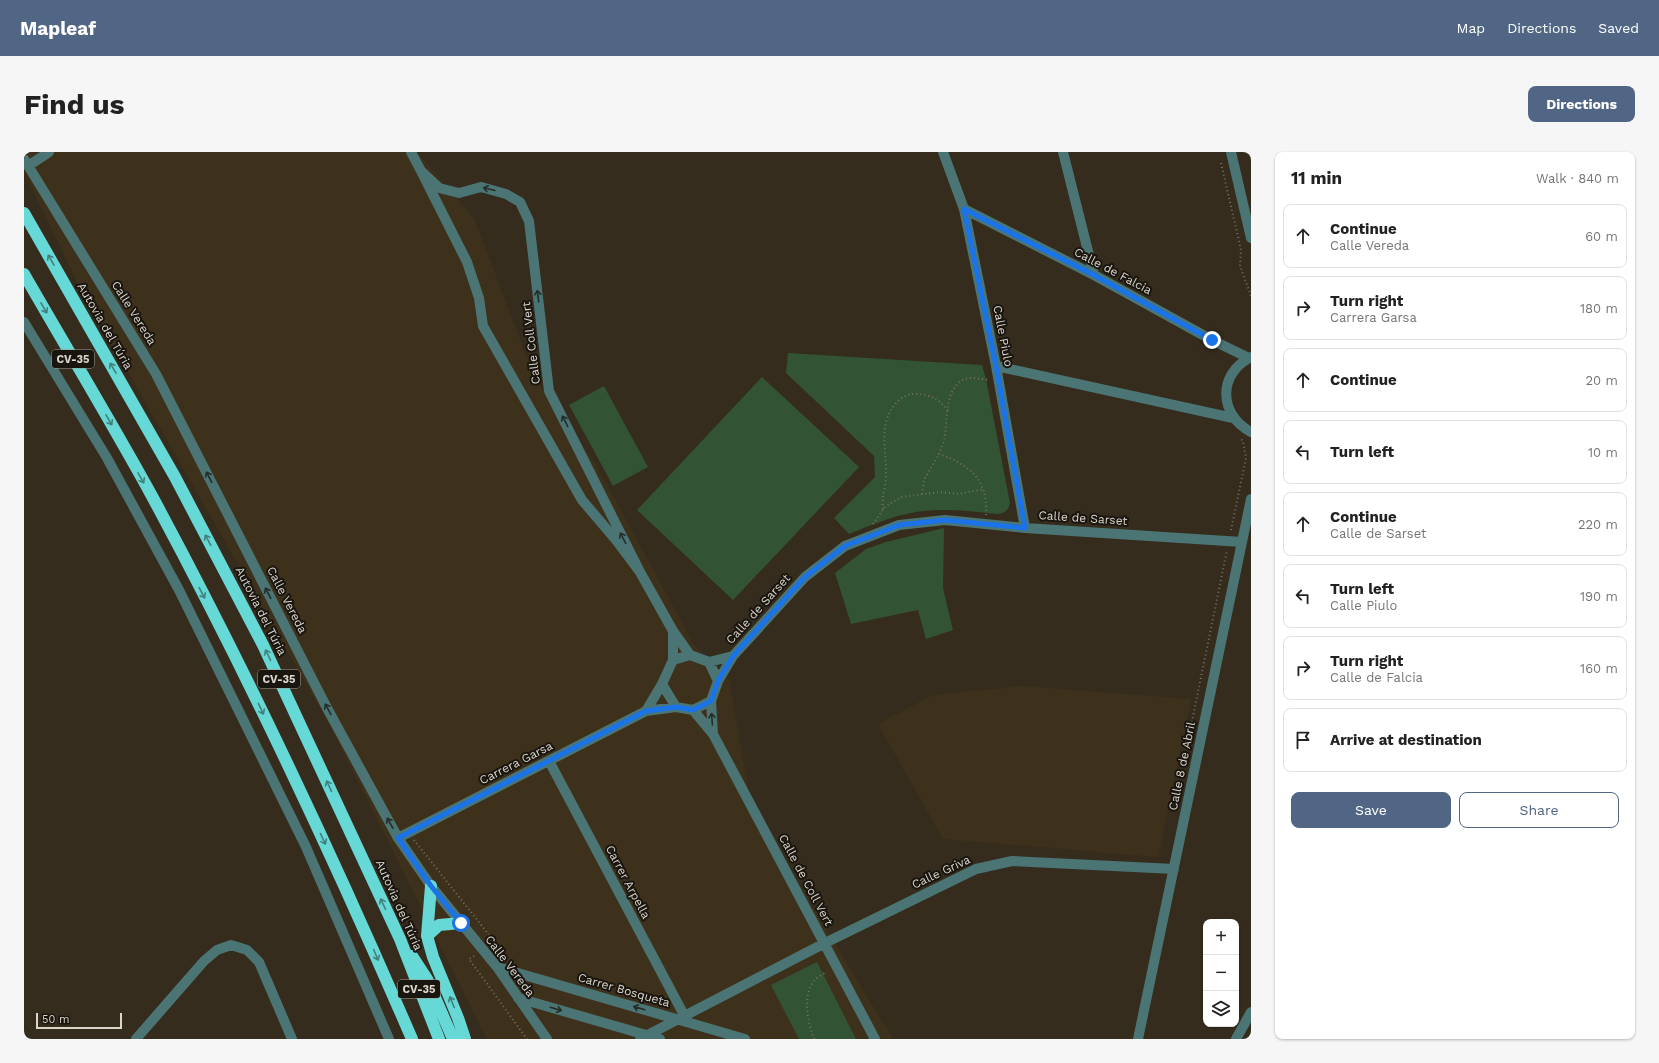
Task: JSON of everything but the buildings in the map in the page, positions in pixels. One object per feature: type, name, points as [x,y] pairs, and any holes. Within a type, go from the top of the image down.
[{"type":"highway","name":"Autovia del Túria","points":[[24,212],[175,477],[260,638],[400,939],[440,1039]]},
{"type":"highway","name":"CV-35","points":[[24,274],[153,498],[236,656],[361,919],[412,1039]]},
{"type":"highway","points":[[431,886],[427,936],[433,957],[465,1039]]},
{"type":"highway","points":[[427,936],[439,925],[461,923]]},
{"type":"highway","points":[[400,939],[427,979],[453,1039]]},
{"type":"street","points":[[26,163],[49,152]]},
{"type":"street","name":"Calle Coll Vert","points":[[411,152],[467,262],[479,298],[483,326],[582,500],[616,540],[640,572]]},
{"type":"street","name":"Calle Piulo","points":[[943,152],[964,209],[996,366],[1025,528]]},
{"type":"street","points":[[1063,152],[1094,275]]},
{"type":"street","points":[[1231,152],[1251,238]]},
{"type":"street","name":"Calle Vereda","points":[[26,163],[156,374],[327,708],[398,838],[431,886],[497,967],[547,1039]]},
{"type":"street","name":"Calle Coll Vert","points":[[421,171],[439,188],[459,193],[481,188],[506,194],[520,202],[529,221],[549,391],[640,572],[673,631],[690,655]]},
{"type":"street","name":"Calle de Falcia","points":[[964,209],[1094,275],[1212,340],[1250,358]]},
{"type":"street","points":[[24,322],[106,458],[179,590],[306,847],[389,1039]]},
{"type":"street","points":[[1250,358],[1235,369],[1229,380],[1226,393],[1228,406],[1234,418],[1242,427],[1251,432]]},
{"type":"street","points":[[996,366],[1234,418]]},
{"type":"street","name":"Calle 8 de Abril","points":[[1138,1039],[1251,499]]},
{"type":"street","name":"Calle de Sarset","points":[[718,681],[733,656],[805,577],[845,546],[899,525],[945,520],[1025,528],[1242,542]]},
{"type":"street","name":"Calle Coll Vert","points":[[673,631],[674,660]]},
{"type":"street","points":[[646,711],[674,660],[690,655],[709,662],[718,681],[711,701],[693,710],[676,707],[662,684]]},
{"type":"street","name":"Calle de Sarset","points":[[709,662],[733,656]]},
{"type":"street","name":"Calle de Coll Vert","points":[[711,701],[713,734]]},
{"type":"street","name":"Carrera Garsa","points":[[398,838],[646,711],[676,707]]},
{"type":"street","name":"Calle de Coll Vert","points":[[693,710],[713,734],[875,1039]]},
{"type":"street","name":"Carrer Arpella","points":[[550,761],[680,1017]]},
{"type":"street","name":"Calle Griva","points":[[644,1037],[825,943],[976,869],[1012,861],[1174,869]]},
{"type":"street","points":[[136,1039],[204,961],[217,950],[231,946],[247,950],[259,962],[292,1039]]},
{"type":"street","name":"Carrer Bosqueta","points":[[497,967],[680,1017],[744,1039]]},
{"type":"street","points":[[518,998],[644,1037],[660,1039]]},
{"type":"street","points":[[1236,1039],[1251,1012]]},
{"type":"path","points":[[1221,160],[1241,250],[1240,266],[1251,296]]},
{"type":"path","points":[[922,494],[924,480],[939,454],[944,438],[951,393],[962,381],[970,378],[986,379]]},
{"type":"path","points":[[883,509],[882,503],[886,476],[884,438],[885,422],[891,409],[900,399],[911,393],[929,395],[940,401],[948,410]]},
{"type":"path","points":[[1191,729],[1246,458],[1243,442],[1238,435]]},
{"type":"path","points":[[939,454],[956,460],[973,472],[984,489],[987,513]]},
{"type":"path","points":[[873,524],[883,509],[891,502],[901,497],[940,492],[958,494],[984,489]]},
{"type":"path","points":[[814,1039],[808,1009],[809,989],[815,979],[837,966]]},
{"type":"shaded area","points":[[29,152],[417,152],[475,220],[534,377],[595,463],[695,646],[729,679],[751,805],[893,1039],[487,1039],[329,724],[78,284],[24,172],[24,156]]},
{"type":"shaded area","points":[[1022,686],[1191,699],[1158,857],[943,839],[878,724],[933,695]]},
{"type":"green space","points":[[788,353],[982,365],[1010,503],[1007,510],[997,514],[946,510],[916,512],[890,518],[849,534],[834,518],[875,477],[874,456],[786,373]]},
{"type":"green space","points":[[762,377],[859,467],[733,600],[637,510]]},
{"type":"green space","points":[[604,386],[648,467],[613,486],[569,405]]},
{"type":"green space","points":[[944,528],[943,588],[953,630],[926,639],[918,610],[851,624],[835,573],[866,549],[886,542]]},
{"type":"green space","points":[[817,962],[856,1039],[799,1039],[771,985]]},
{"type":"route","points":[[461,923],[431,886],[398,838],[646,711],[676,707],[693,710],[711,701],[718,681],[733,656],[805,577],[845,546],[899,525],[945,520],[1025,528],[996,366],[964,209],[1094,275],[1212,340]]}]
